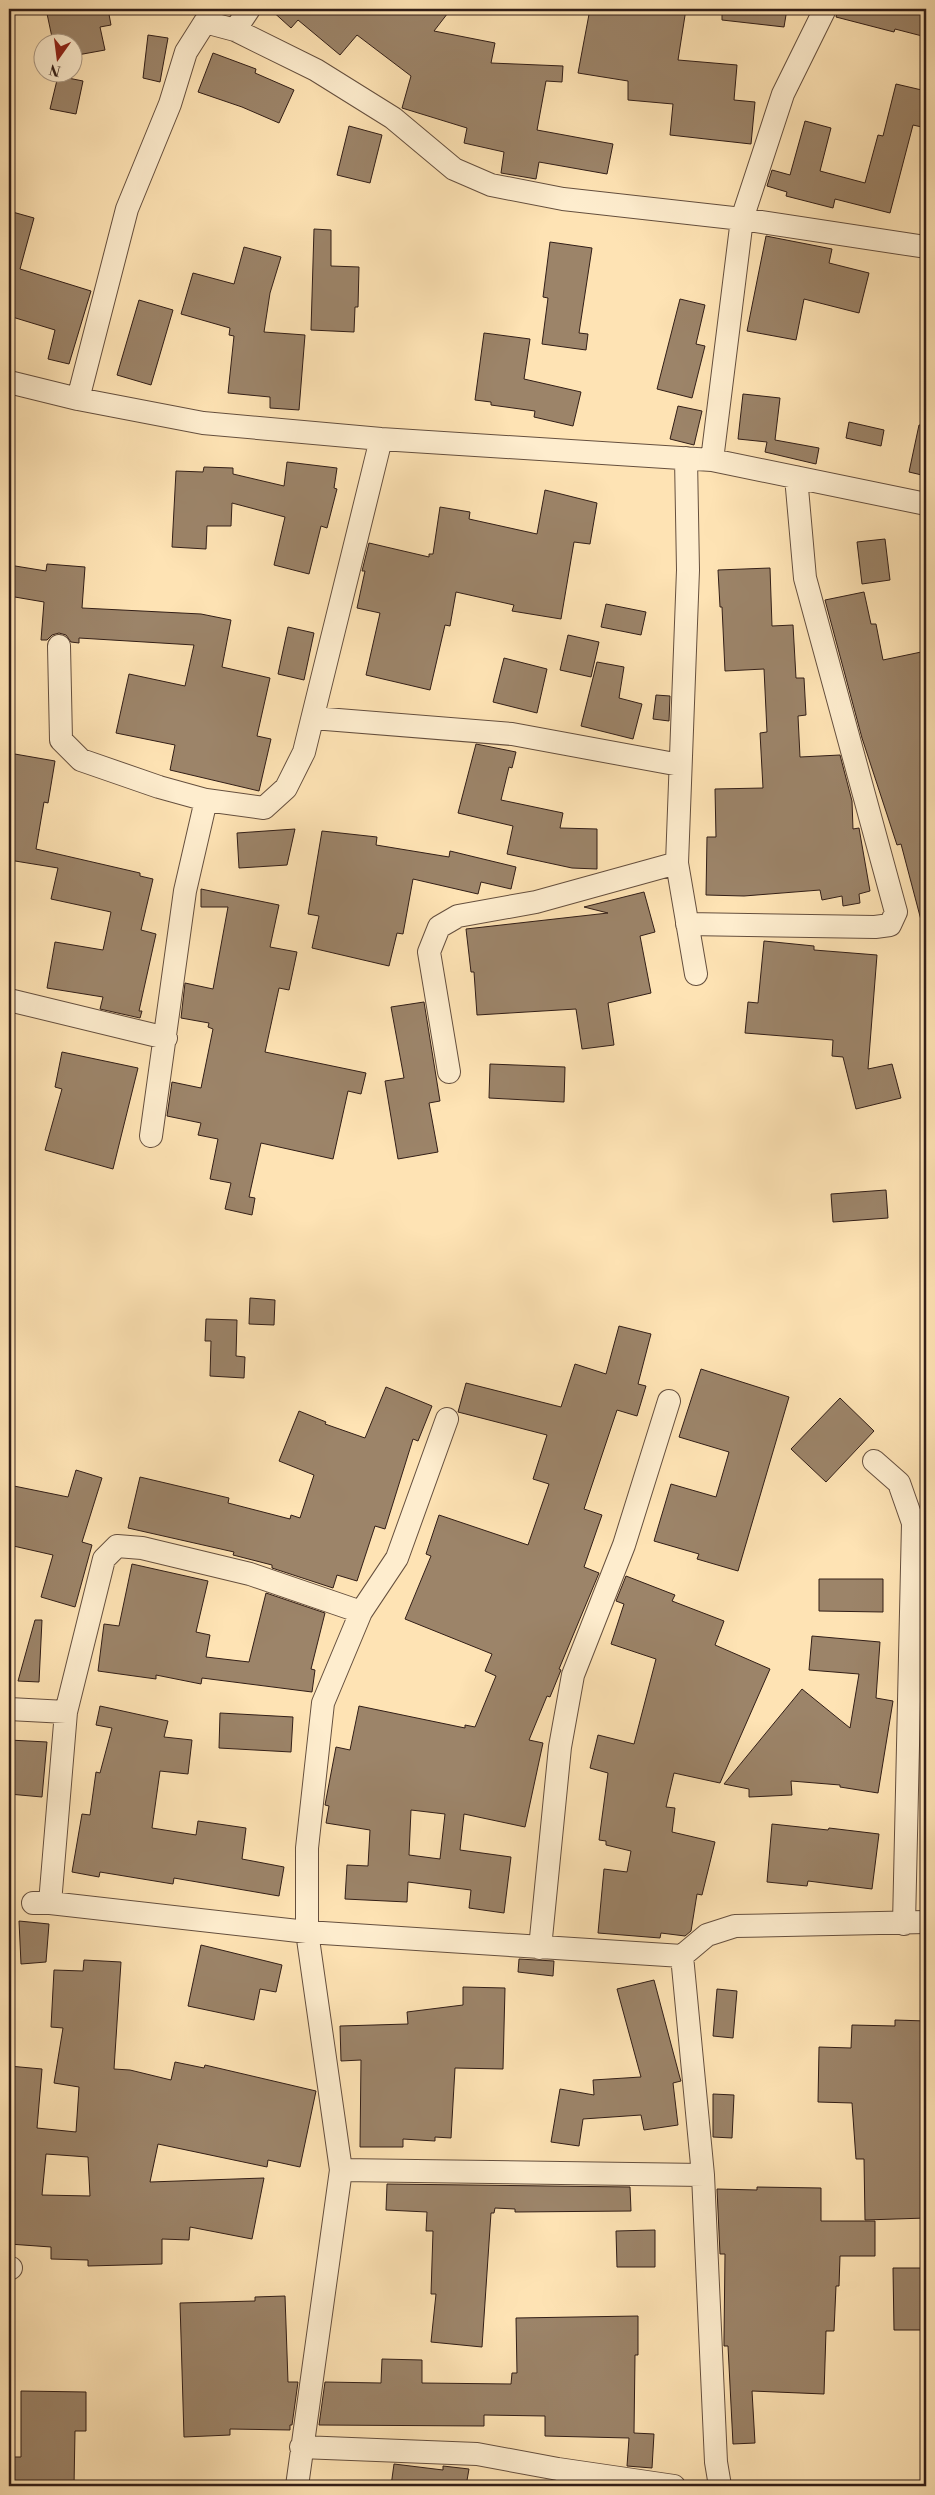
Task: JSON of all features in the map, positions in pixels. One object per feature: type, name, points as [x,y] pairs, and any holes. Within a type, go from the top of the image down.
[{"type":"street","points":[[234,30],[249,9]]},
{"type":"street","points":[[712,460],[742,219],[783,94],[825,9]]},
{"type":"street","points":[[78,399],[127,209],[170,104],[186,52],[206,22],[234,30],[316,70],[393,118],[454,169],[491,185],[563,199],[742,219],[926,247]]},
{"type":"street","points":[[9,382],[78,399],[203,423],[381,439],[712,460],[926,504]]},
{"type":"street","points":[[59,646],[61,740],[80,760],[159,787],[206,800],[264,808],[286,788],[304,752],[381,439]]},
{"type":"street","points":[[686,458],[688,570],[677,863],[696,974]]},
{"type":"street","points":[[687,924],[875,927],[890,924],[896,912],[805,578],[796,477]]},
{"type":"street","points":[[313,718],[512,734],[680,765]]},
{"type":"street","points":[[151,1136],[185,891],[206,800]]},
{"type":"street","points":[[449,1072],[429,952],[439,927],[458,916],[536,902],[677,863]]},
{"type":"street","points":[[9,1000],[166,1038]]},
{"type":"street","points":[[540,1948],[560,1747],[574,1675],[624,1546],[669,1401]]},
{"type":"street","points":[[297,2486],[341,2170],[308,1932],[307,1848],[323,1703],[361,1612],[397,1558],[447,1418]]},
{"type":"street","points":[[361,1612],[250,1574],[142,1548],[117,1546],[104,1559],[66,1712],[41,1903],[308,1932],[682,1956],[707,1935],[735,1926],[915,1923],[913,1523],[899,1483],[874,1461]]},
{"type":"street","points":[[9,1709],[66,1712]]},
{"type":"street","points":[[682,1956],[703,2175],[716,2462],[720,2486]]},
{"type":"street","points":[[341,2170],[703,2175]]},
{"type":"street","points":[[301,2447],[477,2454],[558,2469],[674,2486]]},
{"type":"building","points":[[46,9],[108,9],[111,25],[100,27],[105,50],[82,54],[82,32],[51,32]]},
{"type":"building","points":[[270,9],[451,9],[434,31],[495,43],[491,63],[563,66],[562,82],[546,81],[537,130],[613,144],[607,174],[539,162],[536,179],[501,173],[504,152],[464,143],[467,128],[402,108],[411,76],[357,35],[340,55],[298,20],[291,28]]},
{"type":"building","points":[[590,9],[686,9],[678,60],[737,65],[734,100],[755,102],[751,144],[670,135],[673,104],[628,100],[628,81],[578,73]]},
{"type":"building","points":[[722,9],[787,9],[784,27],[722,20]]},
{"type":"building","points":[[838,9],[926,9],[926,37],[895,29],[894,32],[836,17]]},
{"type":"building","points":[[148,35],[168,38],[160,82],[143,78]]},
{"type":"building","points":[[213,53],[256,69],[255,73],[294,90],[279,123],[242,107],[198,92]]},
{"type":"building","points":[[83,81],[76,114],[50,109],[57,82]]},
{"type":"building","points":[[896,84],[926,91],[926,128],[913,125],[890,213],[835,199],[833,208],[786,196],[787,192],[767,186],[772,170],[790,175],[805,121],[831,128],[820,171],[865,183],[878,135],[883,136]]},
{"type":"building","points":[[349,126],[382,135],[370,183],[337,175]]},
{"type":"building","points":[[9,211],[34,218],[20,269],[91,291],[69,364],[48,359],[55,330],[9,316]]},
{"type":"building","points":[[314,229],[331,230],[331,266],[359,267],[358,307],[355,307],[354,332],[311,330]]},
{"type":"building","points":[[766,236],[832,249],[829,263],[869,273],[859,313],[804,299],[796,340],[747,331]]},
{"type":"building","points":[[550,242],[592,248],[579,333],[588,334],[586,350],[542,344],[548,298],[543,297]]},
{"type":"building","points":[[244,247],[281,257],[270,293],[264,332],[305,335],[299,410],[270,408],[270,397],[228,393],[234,336],[229,335],[230,328],[181,314],[193,273],[234,284]]},
{"type":"building","points":[[680,299],[705,305],[696,344],[705,346],[692,398],[657,389]]},
{"type":"building","points":[[139,300],[173,310],[151,385],[117,375]]},
{"type":"building","points":[[484,333],[530,339],[524,379],[581,392],[573,426],[534,417],[535,411],[491,405],[491,402],[475,400]]},
{"type":"building","points":[[743,394],[780,398],[775,440],[819,448],[816,464],[765,452],[767,442],[738,439]]},
{"type":"building","points":[[678,406],[702,411],[694,445],[670,439]]},
{"type":"building","points":[[849,422],[884,430],[881,446],[846,438]]},
{"type":"building","points":[[919,425],[926,425],[926,476],[909,472]]},
{"type":"building","points":[[287,462],[337,468],[334,488],[337,489],[327,528],[321,526],[309,574],[274,565],[285,517],[232,503],[231,526],[207,526],[206,549],[172,547],[176,471],[203,472],[204,467],[233,468],[233,474],[284,486]]},
{"type":"building","points":[[545,490],[597,503],[590,544],[574,542],[561,619],[512,611],[514,605],[456,592],[450,626],[445,625],[430,690],[366,675],[380,613],[357,608],[365,571],[362,571],[369,543],[429,557],[429,554],[433,554],[440,507],[470,512],[469,519],[537,534]]},
{"type":"building","points":[[885,539],[890,580],[862,584],[857,542]]},
{"type":"building","points":[[47,564],[85,567],[82,608],[201,614],[231,620],[222,667],[270,678],[257,736],[271,739],[259,791],[170,770],[175,745],[116,733],[129,674],[185,686],[194,645],[79,638],[79,643],[71,642],[66,635],[59,633],[52,635],[47,640],[41,640],[44,602],[9,596],[9,565],[46,571]]},
{"type":"building","points":[[770,568],[772,626],[793,625],[796,678],[804,678],[806,715],[798,716],[800,757],[840,755],[852,801],[853,829],[859,828],[870,891],[859,894],[860,903],[843,906],[842,896],[822,900],[820,890],[744,896],[706,895],[707,837],[716,837],[715,789],[763,788],[760,733],[767,732],[764,669],[725,671],[718,570]]},
{"type":"building","points":[[864,592],[871,624],[876,624],[883,660],[926,651],[926,919],[921,920],[901,844],[897,845],[862,738],[825,600]]},
{"type":"building","points":[[606,604],[646,612],[641,635],[601,627]]},
{"type":"building","points":[[288,627],[314,633],[304,680],[278,674]]},
{"type":"building","points":[[568,635],[599,642],[591,677],[560,670]]},
{"type":"building","points":[[504,658],[547,669],[537,713],[493,702]]},
{"type":"building","points":[[597,662],[624,667],[619,698],[642,704],[633,739],[581,726]]},
{"type":"building","points":[[656,695],[670,696],[669,721],[653,719]]},
{"type":"building","points":[[476,744],[516,752],[512,768],[509,767],[501,800],[563,813],[560,828],[597,829],[597,869],[572,868],[507,854],[513,826],[458,813]]},
{"type":"building","points":[[9,753],[55,761],[48,803],[44,802],[36,849],[140,873],[140,876],[153,879],[141,930],[156,934],[139,1011],[142,1011],[140,1018],[100,1009],[103,997],[47,988],[55,942],[103,950],[111,912],[51,899],[58,868],[9,860]]},
{"type":"building","points":[[295,829],[287,865],[239,868],[237,833]]},
{"type":"building","points":[[322,831],[377,837],[376,845],[449,857],[450,851],[516,867],[511,889],[481,882],[478,894],[413,879],[403,934],[397,933],[389,966],[312,948],[319,916],[308,914]]},
{"type":"building","points":[[201,889],[279,905],[270,947],[297,952],[289,990],[279,988],[265,1052],[366,1073],[361,1094],[348,1091],[333,1159],[261,1143],[249,1197],[255,1198],[252,1215],[225,1209],[231,1183],[210,1179],[218,1139],[198,1135],[201,1123],[167,1116],[172,1082],[201,1088],[213,1029],[208,1027],[209,1023],[181,1018],[185,983],[213,989],[228,907],[201,907]]},
{"type":"building","points":[[644,892],[655,932],[640,936],[651,993],[608,1003],[614,1045],[582,1049],[576,1009],[477,1015],[474,972],[471,972],[466,929],[608,913],[584,907]]},
{"type":"building","points":[[764,941],[814,946],[814,950],[877,955],[868,1069],[892,1064],[901,1098],[856,1109],[843,1057],[832,1056],[833,1040],[745,1033],[748,1002],[758,1003]]},
{"type":"building","points":[[424,1002],[440,1101],[429,1103],[438,1152],[398,1159],[385,1081],[404,1078],[391,1007]]},
{"type":"building","points":[[62,1052],[138,1068],[113,1169],[45,1150],[62,1089],[55,1087]]},
{"type":"building","points":[[490,1064],[565,1067],[564,1102],[489,1098]]},
{"type":"building","points":[[886,1190],[888,1218],[833,1222],[831,1194]]},
{"type":"building","points":[[250,1298],[275,1300],[274,1325],[249,1324]]},
{"type":"building","points":[[206,1319],[237,1320],[236,1356],[245,1357],[244,1378],[210,1376],[211,1341],[205,1341]]},
{"type":"building","points":[[619,1326],[651,1334],[638,1384],[646,1386],[637,1416],[617,1410],[584,1509],[602,1515],[584,1567],[599,1573],[559,1669],[561,1670],[550,1697],[547,1696],[529,1740],[543,1743],[525,1827],[464,1814],[460,1850],[511,1857],[504,1913],[469,1908],[471,1890],[408,1882],[407,1902],[345,1899],[347,1865],[368,1866],[370,1830],[326,1823],[329,1806],[325,1805],[336,1747],[350,1750],[359,1706],[465,1728],[465,1725],[475,1727],[496,1676],[485,1671],[492,1654],[405,1619],[431,1556],[426,1554],[439,1515],[528,1545],[549,1484],[533,1479],[547,1435],[458,1412],[466,1383],[561,1407],[575,1364],[606,1374]],"holes":[[[411,1810],[445,1814],[440,1859],[409,1855]]]},
{"type":"building","points":[[701,1369],[789,1397],[738,1571],[697,1559],[699,1554],[654,1541],[671,1484],[716,1497],[729,1452],[679,1437]]},
{"type":"building","points":[[386,1387],[432,1406],[418,1441],[413,1439],[385,1529],[375,1526],[357,1581],[337,1575],[333,1588],[272,1568],[272,1565],[233,1555],[234,1552],[128,1528],[140,1477],[229,1498],[228,1503],[290,1519],[291,1515],[300,1518],[314,1475],[279,1461],[299,1411],[326,1422],[325,1424],[365,1438]]},
{"type":"building","points":[[840,1398],[874,1431],[826,1482],[791,1449]]},
{"type":"building","points":[[76,1470],[102,1478],[82,1542],[92,1545],[75,1607],[41,1597],[53,1555],[9,1545],[9,1485],[68,1497]]},
{"type":"building","points":[[132,1564],[208,1581],[196,1632],[210,1635],[206,1657],[249,1662],[266,1593],[325,1613],[311,1669],[315,1670],[312,1692],[202,1678],[201,1684],[156,1675],[156,1679],[98,1671],[104,1624],[119,1626]]},
{"type":"building","points":[[626,1576],[675,1595],[672,1601],[724,1621],[715,1645],[770,1669],[720,1783],[674,1773],[666,1807],[675,1808],[672,1832],[715,1842],[702,1895],[697,1894],[691,1931],[685,1936],[661,1933],[660,1938],[598,1933],[604,1869],[627,1872],[631,1851],[606,1845],[606,1841],[599,1840],[608,1773],[590,1768],[598,1735],[634,1744],[656,1659],[611,1644],[624,1604],[616,1601]]},
{"type":"building","points":[[819,1579],[883,1579],[883,1612],[819,1611]]},
{"type":"building","points":[[35,1620],[42,1620],[39,1682],[18,1681]]},
{"type":"building","points":[[812,1636],[880,1642],[876,1698],[893,1701],[878,1793],[840,1787],[840,1785],[791,1781],[792,1795],[749,1797],[749,1789],[724,1784],[802,1689],[850,1728],[859,1674],[809,1670]]},
{"type":"building","points":[[100,1706],[168,1721],[164,1737],[192,1740],[188,1774],[160,1771],[152,1828],[196,1835],[198,1821],[246,1828],[242,1859],[284,1867],[279,1896],[174,1878],[173,1884],[100,1872],[99,1877],[72,1872],[82,1814],[90,1815],[96,1772],[100,1773],[112,1728],[96,1725]]},
{"type":"building","points":[[220,1713],[293,1717],[291,1752],[219,1748]]},
{"type":"building","points":[[9,1740],[47,1742],[42,1797],[9,1794]]},
{"type":"building","points":[[772,1824],[879,1834],[872,1889],[808,1881],[807,1886],[767,1882]]},
{"type":"building","points":[[19,1921],[49,1924],[46,1962],[21,1964]]},
{"type":"building","points":[[201,1945],[282,1965],[276,1992],[260,1989],[254,2020],[188,2006]]},
{"type":"building","points":[[519,1959],[554,1961],[553,1976],[518,1972]]},
{"type":"building","points":[[84,1960],[121,1962],[114,2069],[130,2070],[171,2080],[175,2062],[204,2068],[205,2065],[316,2091],[300,2167],[268,2160],[267,2167],[158,2144],[150,2182],[264,2178],[252,2239],[190,2227],[189,2240],[162,2239],[162,2264],[88,2266],[88,2260],[51,2259],[51,2247],[9,2244],[9,2066],[42,2069],[37,2128],[76,2132],[79,2087],[54,2083],[63,2028],[51,2027],[54,1970],[83,1971]],"holes":[[[46,2154],[88,2157],[90,2196],[42,2195]]]},
{"type":"building","points":[[654,1980],[681,2081],[673,2083],[678,2125],[644,2130],[641,2115],[583,2119],[579,2146],[551,2142],[560,2089],[594,2095],[593,2080],[641,2077],[617,1989]]},
{"type":"building","points":[[463,1987],[505,1988],[503,2069],[455,2068],[451,2138],[435,2137],[435,2141],[403,2139],[403,2147],[360,2147],[361,2060],[341,2061],[340,2026],[408,2024],[407,2012],[463,2005]]},
{"type":"building","points":[[717,1989],[737,1991],[733,2038],[713,2036]]},
{"type":"building","points":[[895,2020],[926,2021],[926,2218],[865,2220],[864,2159],[856,2159],[852,2103],[818,2102],[819,2047],[851,2048],[852,2025],[895,2026]]},
{"type":"building","points":[[713,2094],[734,2095],[732,2138],[713,2137]]},
{"type":"building","points":[[387,2184],[630,2187],[631,2211],[515,2212],[515,2209],[495,2208],[494,2213],[491,2213],[482,2347],[431,2342],[436,2294],[431,2294],[433,2231],[426,2231],[427,2212],[386,2210]]},
{"type":"building","points":[[757,2187],[821,2188],[821,2221],[875,2221],[875,2256],[840,2256],[839,2286],[836,2286],[834,2331],[826,2331],[824,2394],[752,2391],[755,2443],[733,2444],[728,2346],[724,2346],[725,2254],[720,2254],[717,2189],[757,2190]]},
{"type":"building","points":[[655,2230],[655,2267],[617,2267],[616,2231]]},
{"type":"building","points":[[893,2268],[926,2268],[926,2330],[894,2330]]},
{"type":"building","points":[[285,2296],[288,2382],[298,2382],[290,2430],[230,2429],[230,2435],[184,2437],[180,2303],[255,2301],[255,2297]]},
{"type":"building","points":[[638,2316],[638,2355],[635,2355],[634,2433],[654,2434],[652,2468],[627,2466],[629,2438],[545,2436],[545,2416],[484,2415],[484,2426],[319,2425],[325,2382],[381,2383],[382,2359],[422,2360],[422,2383],[511,2384],[512,2373],[517,2373],[516,2318]]},
{"type":"building","points":[[21,2391],[86,2392],[86,2431],[75,2431],[74,2486],[14,2486],[14,2457],[21,2457]]},
{"type":"building","points":[[394,2464],[443,2470],[443,2466],[469,2469],[466,2486],[391,2486]]}]
